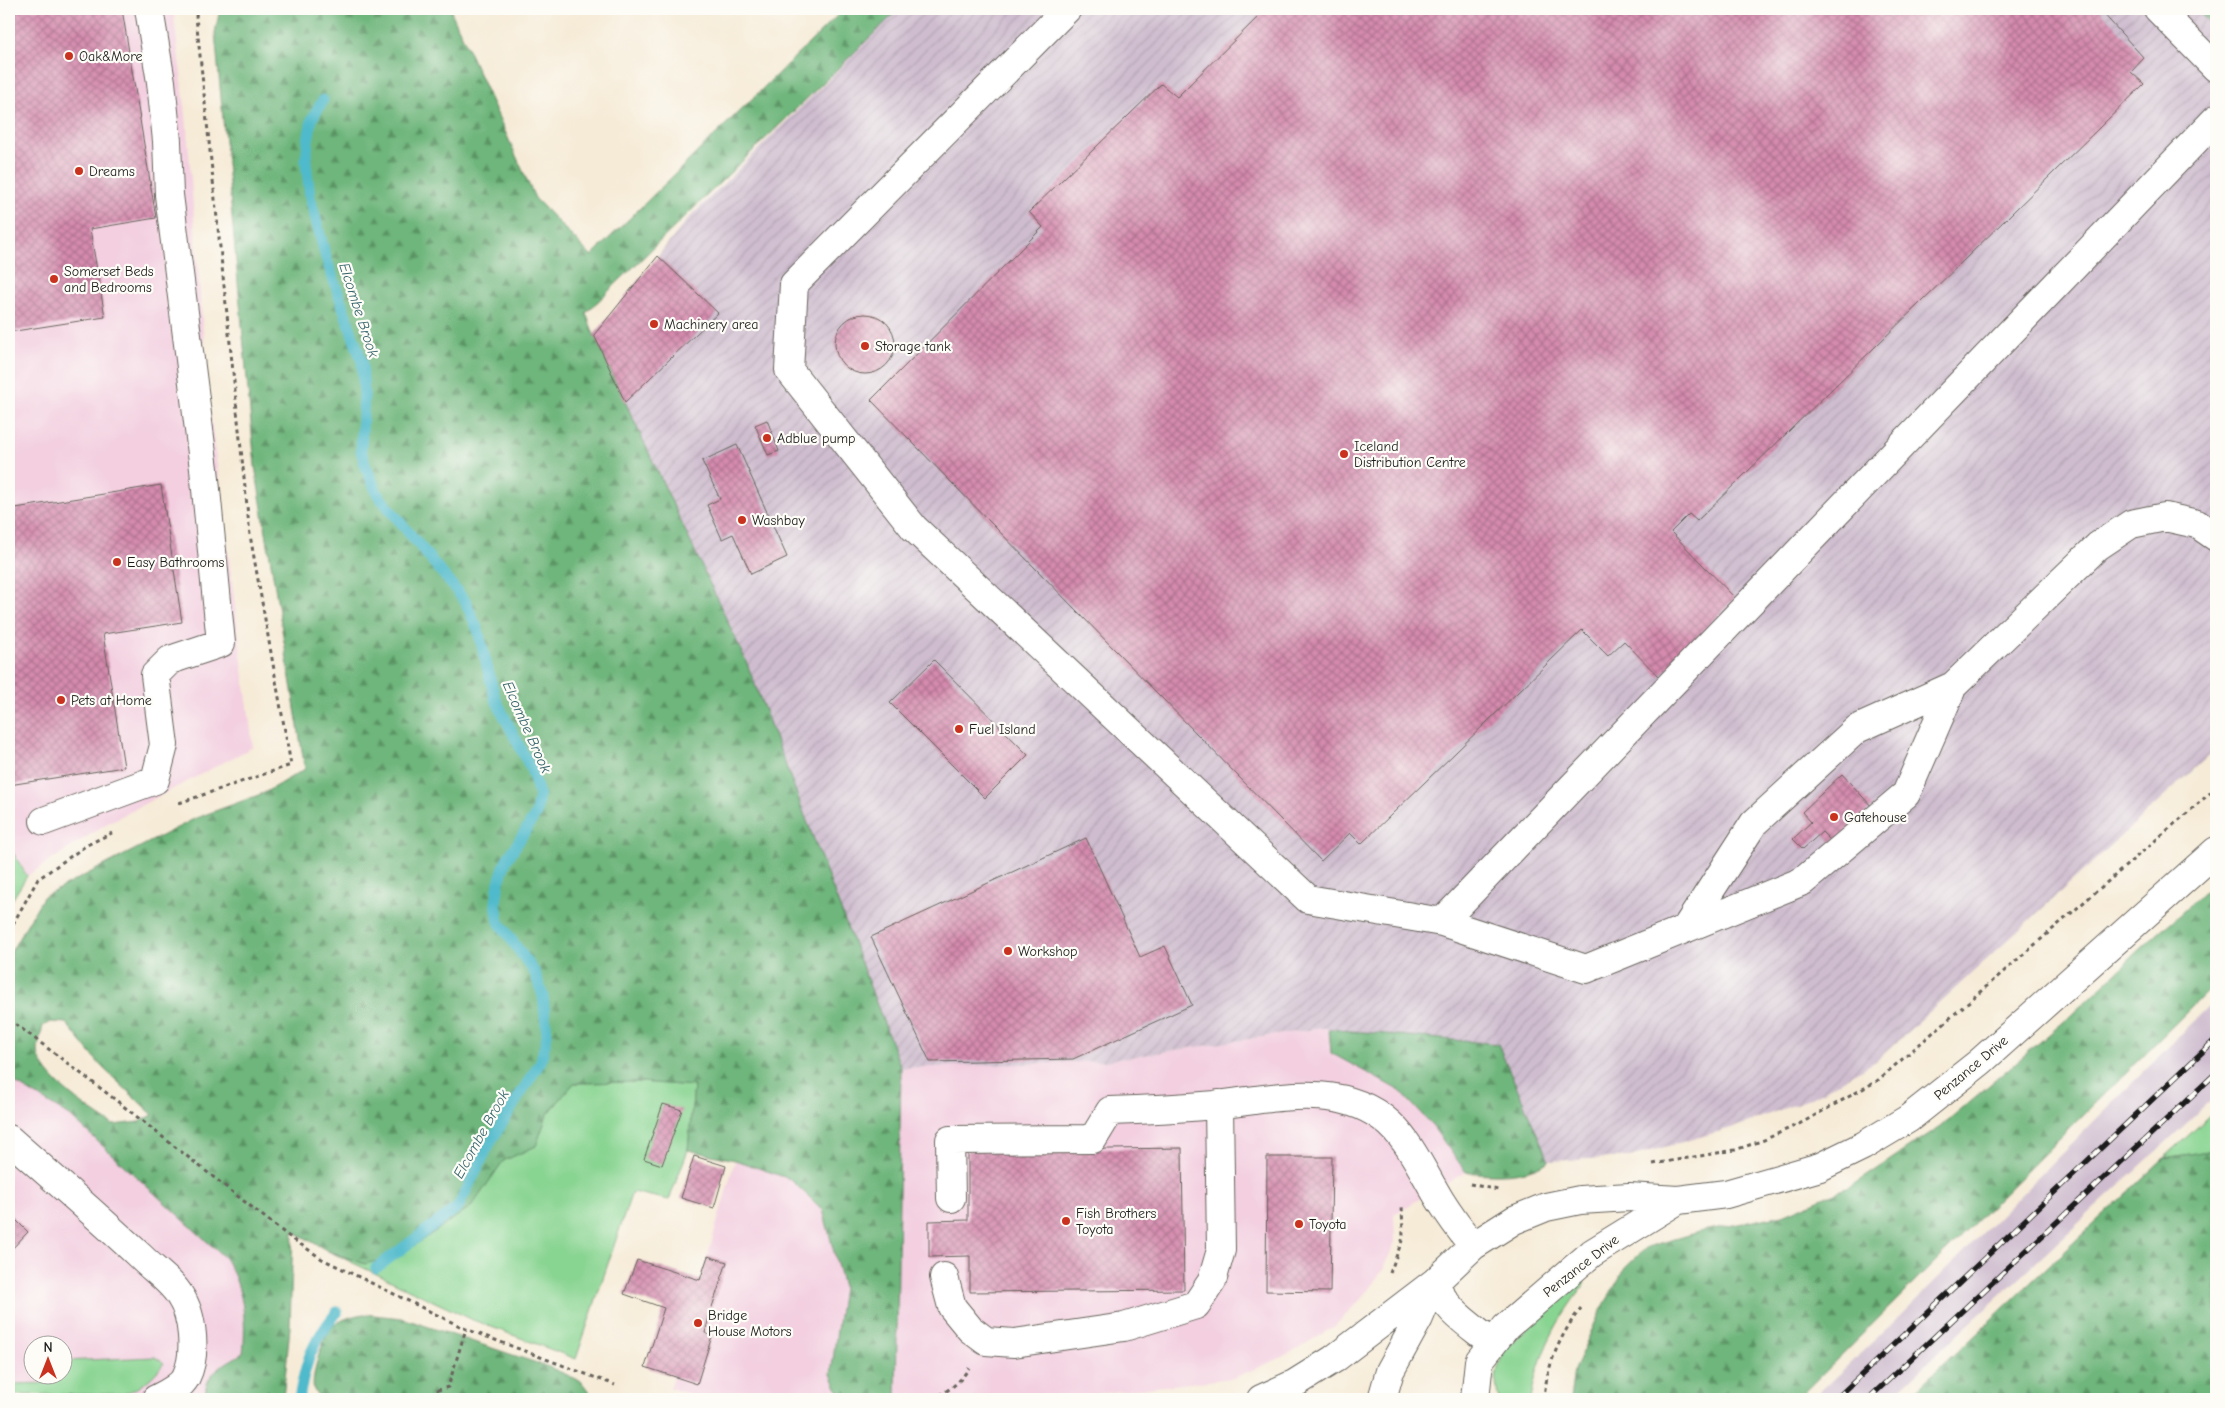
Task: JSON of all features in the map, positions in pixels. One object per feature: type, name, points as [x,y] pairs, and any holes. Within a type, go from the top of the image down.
[{"type":"street","points":[[44,821],[155,780],[164,745],[155,675],[170,660],[221,643],[204,469],[169,195],[167,141],[161,82],[149,9]]},
{"type":"street","points":[[1067,9],[794,284],[789,370],[914,528],[1308,899],[1442,922],[1586,969],[1803,881],[1906,794],[1953,686]]},
{"type":"street","points":[[2158,9],[2216,68]]},
{"type":"street","points":[[1442,922],[2216,119]]},
{"type":"street","points":[[1686,928],[1754,823],[1857,729],[1953,686],[2092,552],[2131,524],[2165,517],[2197,524],[2216,537]]},
{"type":"street","name":"Penzance Drive","points":[[1261,1399],[1294,1384],[1334,1359],[1435,1282],[1473,1246],[1514,1220],[1546,1208],[1572,1202],[1616,1197],[1678,1200],[1747,1189],[1820,1167],[1863,1146],[1908,1119],[1980,1062],[2216,851]]},
{"type":"street","points":[[951,1198],[950,1140],[1093,1139],[1110,1111],[1160,1110],[1297,1094],[1345,1101],[1366,1108],[1389,1124],[1410,1148],[1473,1246]]},
{"type":"street","points":[[944,1277],[952,1307],[970,1329],[986,1341],[1014,1343],[1124,1327],[1196,1304],[1212,1281],[1221,1250],[1219,1104]]},
{"type":"street","points":[[9,1139],[110,1227],[179,1294],[190,1320],[190,1358],[186,1377],[173,1390],[156,1399]]},
{"type":"street","name":"Penzance Drive","points":[[1475,1399],[1479,1361],[1492,1342],[1506,1328],[1592,1253],[1678,1200]]},
{"type":"street","points":[[1435,1282],[1438,1291],[1451,1309],[1492,1342]]},
{"type":"street","name":"Penzance Drive","points":[[1382,1399],[1390,1371],[1419,1318],[1435,1282]]},
{"type":"path","points":[[1648,1164],[1726,1151],[1764,1140],[1803,1122],[1877,1081],[2216,788]]},
{"type":"path","points":[[9,1020],[108,1094],[287,1235],[322,1259],[466,1329],[615,1385]]},
{"type":"path","points":[[1386,1280],[1403,1238],[1404,1222],[1400,1192],[1442,1170],[1474,1187],[1502,1190]]},
{"type":"path","points":[[1544,1399],[1554,1357],[1576,1314],[1586,1301]]},
{"type":"path","points":[[438,1399],[438,1390],[448,1387],[466,1329]]},
{"type":"path","points":[[932,1399],[947,1392],[960,1382],[986,1341]]},
{"type":"shaded area","points":[[9,9],[173,9],[186,115],[208,395],[253,747],[106,824],[27,876],[9,846]]},
{"type":"shaded area","points":[[899,9],[2196,9],[2216,30],[2216,749],[1876,1061],[1809,1099],[1738,1126],[1630,1157],[1549,1161],[1498,1044],[1321,1028],[1105,1061],[901,1068],[746,661],[594,335],[687,220]]},
{"type":"shaded area","points":[[2216,999],[2216,1096],[1888,1399],[1812,1399],[1897,1319]]},
{"type":"shaded area","points":[[1321,1028],[1329,1029],[1331,1053],[1400,1091],[1430,1123],[1466,1172],[1394,1214],[1395,1242],[1384,1268],[1363,1297],[1335,1326],[1283,1357],[1233,1378],[1053,1399],[896,1399],[901,1068],[1105,1061]]},
{"type":"shaded area","points":[[9,1079],[70,1116],[225,1257],[235,1274],[241,1294],[245,1336],[240,1373],[228,1396],[9,1395]]},
{"type":"shaded area","points":[[735,1160],[790,1179],[823,1210],[843,1287],[831,1374],[842,1399],[705,1399],[670,1388]]},
{"type":"green space","points":[[220,9],[450,9],[535,198],[591,256],[844,9],[899,9],[586,313],[594,335],[746,661],[901,1068],[896,1399],[842,1399],[831,1374],[843,1287],[823,1210],[790,1179],[735,1160],[688,1150],[694,1086],[640,1082],[574,1083],[547,1115],[536,1146],[503,1161],[472,1206],[401,1255],[365,1264],[328,1251],[293,1231],[290,1327],[283,1399],[206,1399],[206,1390],[211,1376],[216,1370],[243,1353],[244,1315],[240,1292],[225,1258],[70,1116],[9,1079],[9,955],[43,897],[196,818],[264,793],[305,769],[255,466],[215,33]],"holes":[[[50,1022],[66,1023],[101,1066],[153,1115],[139,1122],[113,1125],[93,1112],[61,1086],[44,1067],[38,1050],[43,1026]]]},
{"type":"green space","points":[[2196,9],[2216,9],[2216,30]]},
{"type":"green space","points":[[9,846],[27,876],[9,905]]},
{"type":"green space","points":[[2216,882],[2216,983],[1797,1399],[1570,1399],[1574,1370],[1599,1314],[1625,1268],[1647,1247],[1703,1231],[1783,1215],[1851,1186],[1941,1126],[2067,1019],[2144,946]]},
{"type":"green space","points":[[1329,1029],[1498,1044],[1549,1161],[1529,1170],[1509,1174],[1466,1172],[1430,1123],[1400,1091],[1331,1053]]},
{"type":"green space","points":[[640,1082],[694,1086],[688,1150],[669,1200],[632,1192],[576,1359],[473,1320],[328,1251],[365,1264],[472,1206],[503,1161],[536,1146],[547,1115],[574,1083]]},
{"type":"green space","points":[[2216,1110],[2216,1150],[2164,1158]]},
{"type":"green space","points":[[2216,1150],[2216,1399],[1906,1399],[2164,1158]]},
{"type":"green space","points":[[1582,1278],[1586,1283],[1558,1323],[1544,1352],[1538,1367],[1531,1399],[1499,1399],[1496,1385],[1497,1372],[1508,1346]]},
{"type":"green space","points":[[364,1314],[402,1318],[549,1367],[581,1381],[590,1393],[588,1399],[321,1399],[314,1390],[313,1384],[318,1357],[328,1332],[339,1322]]},
{"type":"green space","points":[[155,1357],[164,1363],[142,1385],[124,1394],[9,1395],[9,1384],[22,1384],[22,1386],[72,1386],[72,1361]]},
{"type":"building","points":[[9,9],[122,9],[156,218],[90,229],[105,317],[9,332]]},
{"type":"building","name":"Iceland Distribution Centre","points":[[1266,9],[2099,9],[2144,58],[2131,72],[2144,84],[1697,521],[1689,514],[1671,532],[1735,598],[1659,677],[1624,641],[1608,656],[1582,630],[1361,844],[1350,833],[1321,861],[871,400],[1043,227],[1029,212],[1161,84],[1177,97]]},
{"type":"building","name":"Machinery area","points":[[658,256],[718,313],[625,402],[594,335]]},
{"type":"building","name":"Storage tank","points":[[865,314],[882,319],[890,327],[895,344],[890,361],[882,369],[865,374],[848,369],[840,361],[835,344],[840,327],[848,319]]},
{"type":"building","name":"Adblue pump","points":[[767,420],[779,451],[768,455],[755,425]]},
{"type":"building","name":"Washbay","points":[[737,445],[787,557],[751,574],[733,534],[722,539],[707,505],[720,499],[702,461]]},
{"type":"building","points":[[161,485],[182,622],[103,634],[124,767],[9,785],[9,509]]},
{"type":"building","name":"Fuel Island","points":[[934,660],[1028,755],[985,798],[890,703]]},
{"type":"building","name":"Gatehouse","points":[[1842,774],[1872,807],[1833,843],[1822,832],[1803,849],[1793,839],[1811,822],[1802,812]]},
{"type":"building","name":"Workshop","points":[[1086,838],[1140,957],[1165,946],[1192,1005],[1073,1059],[930,1062],[871,937]]},
{"type":"building","points":[[663,1104],[682,1110],[662,1165],[644,1159]]},
{"type":"building","name":"Fish Brothers Toyota","points":[[1182,1148],[1184,1290],[970,1292],[970,1256],[929,1257],[929,1221],[968,1220],[968,1151]]},
{"type":"building","points":[[694,1156],[726,1166],[714,1208],[681,1198]]},
{"type":"building","name":"Toyota","points":[[1267,1157],[1332,1157],[1330,1292],[1266,1291]]},
{"type":"building","points":[[9,1213],[28,1232],[9,1252]]},
{"type":"building","points":[[708,1256],[727,1262],[705,1333],[712,1336],[697,1384],[645,1367],[664,1308],[624,1294],[637,1260],[700,1280]]},
{"type":"waterway","name":"Elcombe Brook","points":[[323,100],[312,119],[306,162],[310,197],[326,258],[362,362],[364,395],[361,451],[378,495],[465,601],[478,630],[495,698],[531,769],[539,794],[536,814],[506,861],[499,882],[496,903],[499,922],[535,973],[543,996],[547,1035],[541,1061],[491,1141],[458,1207],[376,1268]]},
{"type":"waterway","name":"Elcombe Brook","points":[[299,1399],[304,1373],[315,1343],[337,1312]]},
{"type":"railway","points":[[1836,1399],[2216,1039]]},
{"type":"railway","points":[[1868,1399],[2216,1073]]},
{"type":"place","name":"Oak&More","points":[[69,56]]},
{"type":"place","name":"Dreams","points":[[79,171]]},
{"type":"place","name":"Somerset Beds and Bedrooms","points":[[54,279]]},
{"type":"place","name":"Machinery area","points":[[654,324]]},
{"type":"place","name":"Storage tank","points":[[865,346]]},
{"type":"place","name":"Adblue pump","points":[[767,438]]},
{"type":"place","name":"Iceland Distribution Centre","points":[[1344,454]]},
{"type":"place","name":"Washbay","points":[[742,520]]},
{"type":"place","name":"Easy Bathrooms","points":[[117,562]]},
{"type":"place","name":"Pets at Home","points":[[61,700]]},
{"type":"place","name":"Fuel Island","points":[[959,729]]},
{"type":"place","name":"Gatehouse","points":[[1834,817]]},
{"type":"place","name":"Workshop","points":[[1008,951]]},
{"type":"place","name":"Fish Brothers Toyota","points":[[1066,1221]]},
{"type":"place","name":"Toyota","points":[[1299,1224]]},
{"type":"place","name":"Bridge House Motors","points":[[698,1323]]}]
